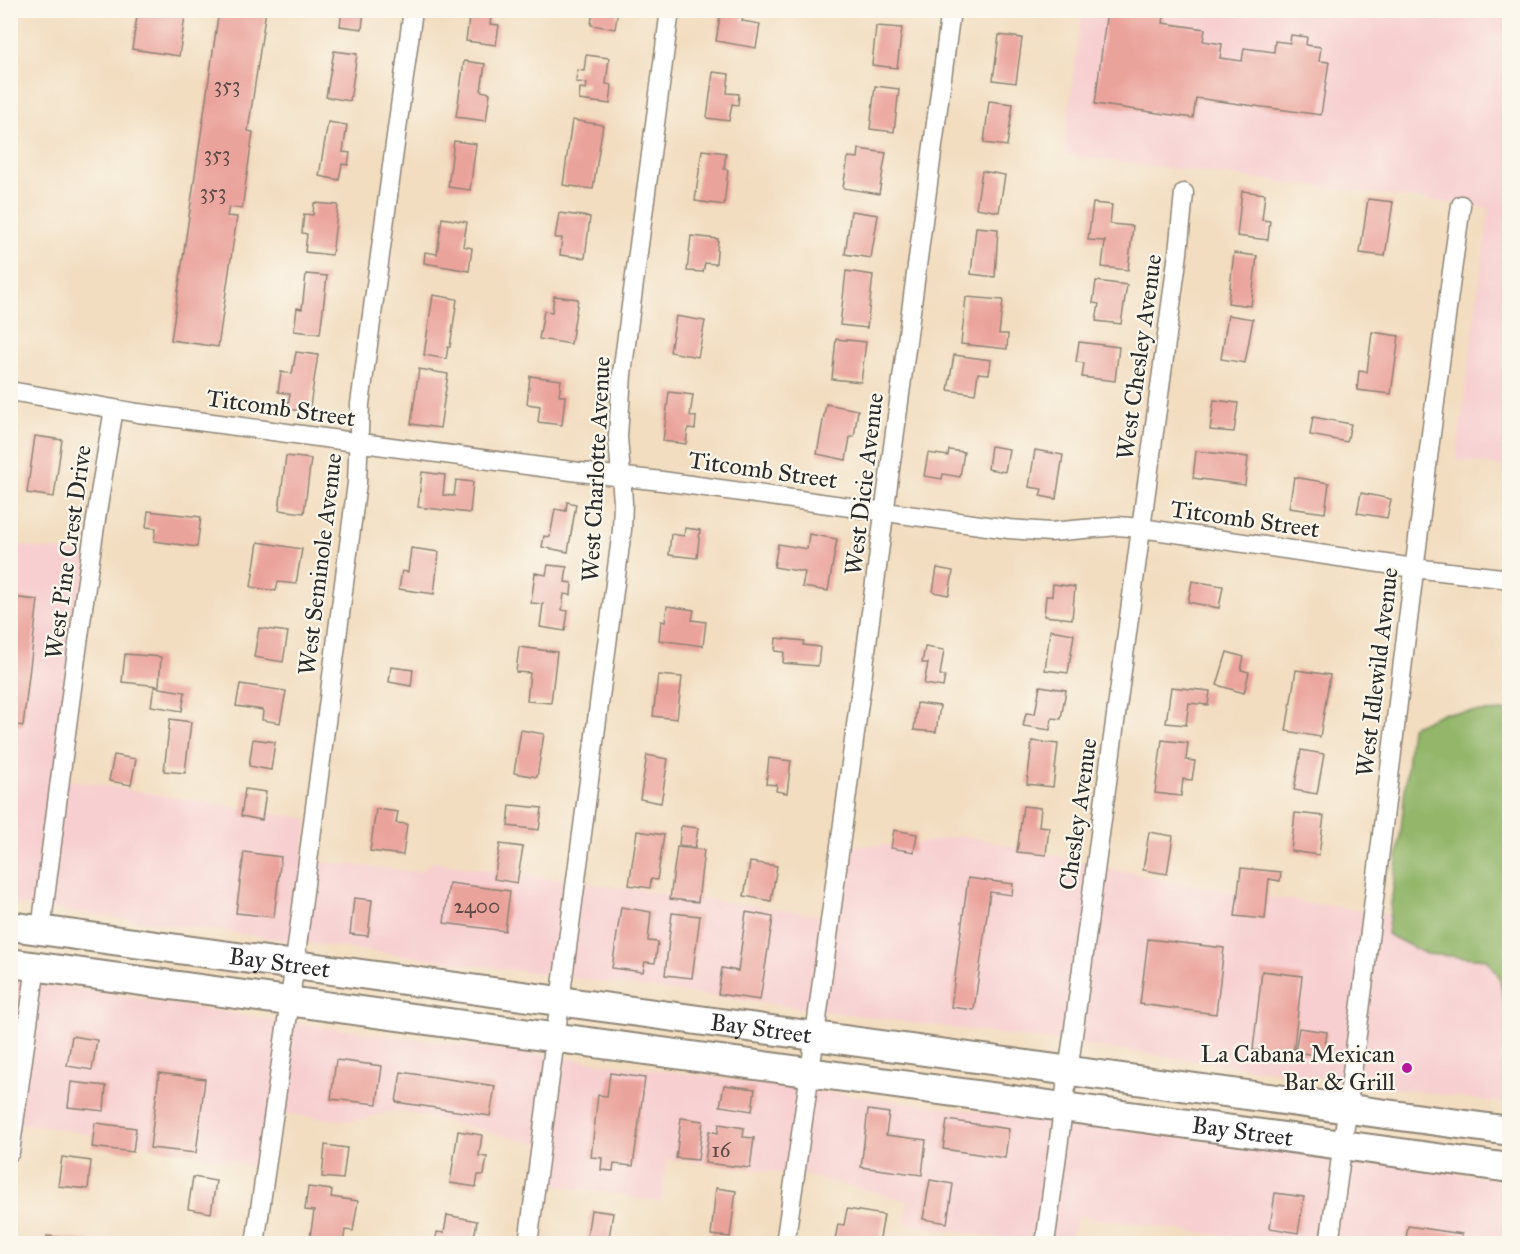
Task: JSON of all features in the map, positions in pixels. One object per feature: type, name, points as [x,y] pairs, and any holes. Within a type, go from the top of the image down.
[{"type":"main road","name":"Bay Street","points":[[10,926],[295,955],[560,1001],[1509,1131]]},
{"type":"main road","name":"Bay Street","points":[[23,964],[1509,1168]]},
{"type":"street","name":"West Seminole Avenue","points":[[255,1244],[290,1000],[357,483],[360,404],[413,10]]},
{"type":"street","name":"West Charlotte Avenue","points":[[528,1244],[622,531],[623,502],[618,437],[622,374],[669,10]]},
{"type":"street","name":"West Dicie Avenue","points":[[785,1244],[815,1036],[951,10]]},
{"type":"street","name":"West Chesley Avenue","points":[[1140,528],[1178,253],[1184,193]]},
{"type":"street","name":"West Idlewild Avenue","points":[[1329,1244],[1461,205]]},
{"type":"street","name":"Titcomb Street","points":[[10,392],[359,443],[884,511],[1009,530],[1050,532],[1118,526],[1140,528],[1414,568],[1509,579]]},
{"type":"street","name":"West Pine Crest Drive","points":[[41,930],[70,703],[103,470],[114,409]]},
{"type":"street","name":"Chesley Avenue","points":[[1045,1244],[1140,528]]},
{"type":"street","points":[[10,1152],[26,1039],[23,964]]},
{"type":"shaded area","points":[[1082,11],[1509,11],[1509,467],[1456,460],[1489,208],[1063,155]]},
{"type":"shaded area","points":[[11,544],[94,555],[67,780],[308,819],[303,860],[419,872],[432,862],[821,915],[846,846],[915,844],[962,835],[1176,883],[1389,915],[1387,934],[1426,954],[1486,959],[1499,976],[1506,1011],[1509,1010],[1509,1104],[1112,1049],[11,904]]},
{"type":"shaded area","points":[[10,978],[285,1022],[1509,1180],[1509,1243],[1280,1244],[1078,1216],[1068,1243],[1031,1243],[905,1224],[908,1201],[813,1177],[667,1159],[661,1202],[538,1182],[538,1144],[398,1110],[351,1122],[272,1112],[257,1167],[157,1146],[21,1123],[11,1183]]},
{"type":"green space","points":[[1509,711],[1510,1010],[1506,1011],[1499,976],[1486,959],[1426,954],[1387,934],[1401,829],[1411,727],[1443,713]]},
{"type":"building","points":[[138,10],[186,10],[179,56],[132,49]]},
{"type":"building","points":[[219,10],[266,10],[248,131],[253,132],[242,209],[229,207],[227,216],[237,217],[218,347],[171,340]]},
{"type":"building","points":[[342,10],[364,10],[362,29],[340,26]]},
{"type":"building","points":[[470,10],[492,10],[490,24],[499,25],[496,45],[466,41]]},
{"type":"building","points":[[593,10],[618,10],[615,29],[591,25]]},
{"type":"building","points":[[721,10],[744,10],[742,21],[760,24],[756,48],[716,41]]},
{"type":"building","points":[[1107,10],[1165,10],[1163,23],[1205,29],[1203,41],[1222,44],[1220,58],[1242,61],[1244,48],[1274,52],[1275,41],[1290,43],[1291,35],[1307,37],[1306,45],[1321,47],[1319,61],[1329,62],[1321,115],[1196,98],[1193,118],[1095,104]]},
{"type":"building","points":[[876,26],[902,28],[897,68],[872,65]]},
{"type":"building","points":[[999,35],[1022,38],[1016,83],[993,80]]},
{"type":"building","points":[[334,51],[357,54],[350,101],[326,97]]},
{"type":"building","points":[[586,55],[609,58],[606,84],[612,85],[610,104],[579,100],[580,88],[586,89],[587,83],[576,82],[577,70],[584,71]]},
{"type":"building","points":[[464,61],[485,64],[481,91],[490,93],[486,121],[456,117]]},
{"type":"building","points":[[713,72],[729,74],[727,93],[739,94],[738,105],[732,104],[729,121],[707,118]]},
{"type":"building","points":[[875,86],[899,89],[894,132],[870,129]]},
{"type":"building","points":[[989,101],[1013,104],[1007,146],[984,143]]},
{"type":"building","points":[[572,120],[603,125],[593,189],[563,185]]},
{"type":"building","points":[[328,122],[347,125],[343,152],[350,153],[348,165],[342,164],[339,180],[319,176]]},
{"type":"building","points":[[454,141],[476,144],[470,190],[448,187]]},
{"type":"building","points":[[859,149],[886,153],[879,194],[843,188],[848,157],[858,158]]},
{"type":"building","points":[[702,150],[726,153],[724,169],[728,170],[724,205],[695,201]]},
{"type":"building","points":[[982,171],[1005,175],[999,212],[976,208]]},
{"type":"building","points":[[1242,191],[1265,194],[1262,220],[1270,221],[1268,240],[1237,236]]},
{"type":"building","points":[[1368,199],[1393,202],[1385,256],[1360,253]]},
{"type":"building","points":[[314,203],[338,205],[332,255],[305,252],[307,234],[302,233],[304,214],[313,215]]},
{"type":"building","points":[[1093,203],[1112,205],[1110,224],[1133,226],[1128,270],[1102,267],[1105,241],[1088,240]]},
{"type":"building","points":[[851,211],[878,215],[871,258],[845,254]]},
{"type":"building","points":[[559,213],[590,217],[585,258],[560,255],[562,238],[555,238]]},
{"type":"building","points":[[442,218],[467,222],[463,246],[472,248],[469,271],[424,263],[425,252],[437,254]]},
{"type":"building","points":[[976,227],[998,229],[995,277],[971,274]]},
{"type":"building","points":[[691,236],[718,239],[716,264],[705,263],[703,272],[687,271]]},
{"type":"building","points":[[1234,253],[1257,256],[1251,306],[1228,303]]},
{"type":"building","points":[[846,271],[873,275],[867,328],[840,325]]},
{"type":"building","points":[[306,274],[327,276],[320,334],[294,331],[297,308],[302,309]]},
{"type":"building","points":[[1096,281],[1127,285],[1121,324],[1096,321],[1099,304],[1093,303]]},
{"type":"building","points":[[433,295],[457,299],[446,359],[424,355]]},
{"type":"building","points":[[554,296],[578,299],[571,344],[539,339],[544,311],[552,312]]},
{"type":"building","points":[[966,297],[1003,300],[999,334],[1008,334],[1007,349],[961,344]]},
{"type":"building","points":[[1228,315],[1253,319],[1245,363],[1221,359]]},
{"type":"building","points":[[676,316],[705,321],[698,357],[670,352]]},
{"type":"building","points":[[1372,332],[1399,336],[1391,394],[1357,390],[1359,371],[1367,372]]},
{"type":"building","points":[[836,339],[866,342],[861,382],[832,379]]},
{"type":"building","points":[[1079,342],[1119,347],[1115,381],[1082,377],[1084,363],[1076,362]]},
{"type":"building","points":[[296,352],[318,355],[309,412],[287,409],[290,394],[278,392],[281,372],[292,374]]},
{"type":"building","points":[[954,355],[991,360],[989,374],[978,373],[975,394],[948,390]]},
{"type":"building","points":[[419,369],[448,374],[440,428],[411,424]]},
{"type":"building","points":[[530,376],[561,380],[559,396],[565,396],[562,425],[538,422],[540,406],[527,404]]},
{"type":"building","points":[[669,392],[693,395],[690,416],[696,417],[695,429],[688,428],[686,444],[663,441]]},
{"type":"building","points":[[1214,400],[1238,403],[1234,432],[1210,430]]},
{"type":"building","points":[[826,404],[858,410],[854,437],[850,437],[846,460],[817,454]]},
{"type":"building","points":[[1313,417],[1351,424],[1347,442],[1310,435]]},
{"type":"building","points":[[35,436],[62,440],[54,497],[27,493]]},
{"type":"building","points":[[991,446],[1009,449],[1005,472],[988,469]]},
{"type":"building","points":[[949,450],[964,452],[960,477],[943,474],[942,479],[924,476],[928,453],[948,456]]},
{"type":"building","points":[[1035,450],[1063,455],[1056,499],[1040,496],[1042,489],[1029,487]]},
{"type":"building","points":[[1196,451],[1248,457],[1245,485],[1193,478]]},
{"type":"building","points":[[286,456],[311,459],[304,513],[279,510]]},
{"type":"building","points":[[422,472],[445,475],[443,495],[454,496],[456,480],[473,482],[470,513],[418,507]]},
{"type":"building","points":[[1294,477],[1329,483],[1325,513],[1289,508]]},
{"type":"building","points":[[1361,493],[1391,499],[1387,518],[1357,513]]},
{"type":"building","points":[[567,502],[576,504],[568,552],[542,547],[544,536],[550,537],[555,509],[566,511]]},
{"type":"building","points":[[148,511],[201,517],[197,547],[154,541],[156,528],[146,527]]},
{"type":"building","points":[[685,528],[700,530],[697,558],[669,555],[671,534],[684,536]]},
{"type":"building","points":[[809,534],[837,539],[828,591],[802,587],[805,572],[774,567],[778,544],[807,549]]},
{"type":"building","points":[[258,542],[302,549],[296,584],[278,582],[276,591],[251,587]]},
{"type":"building","points":[[411,548],[439,552],[434,594],[399,589],[402,571],[408,572]]},
{"type":"building","points":[[548,565],[567,567],[565,582],[572,583],[571,595],[564,594],[562,610],[568,611],[565,631],[540,627],[543,604],[531,603],[535,573],[546,575]]},
{"type":"building","points":[[937,568],[953,571],[949,595],[933,592]]},
{"type":"building","points":[[1192,581],[1223,586],[1219,608],[1188,602]]},
{"type":"building","points":[[1053,584],[1075,587],[1072,619],[1044,616],[1046,596],[1052,596]]},
{"type":"building","points":[[10,597],[38,600],[23,726],[10,724]]},
{"type":"building","points":[[667,606],[694,610],[692,620],[706,622],[703,646],[659,640],[661,621],[665,622]]},
{"type":"building","points":[[259,628],[288,632],[283,662],[254,657]]},
{"type":"building","points":[[1050,630],[1074,634],[1068,673],[1045,670]]},
{"type":"building","points":[[776,638],[804,641],[803,645],[820,647],[818,666],[783,663],[784,652],[775,651]]},
{"type":"building","points":[[519,647],[557,652],[551,703],[527,701],[530,673],[516,672]]},
{"type":"building","points":[[925,647],[944,650],[940,675],[945,676],[943,687],[924,684],[928,663],[922,663]]},
{"type":"building","points":[[1227,652],[1244,657],[1241,670],[1249,672],[1244,693],[1217,685]]},
{"type":"building","points":[[125,654],[161,657],[159,686],[122,682]]},
{"type":"building","points":[[391,667],[413,670],[411,686],[389,682]]},
{"type":"building","points":[[1296,670],[1330,675],[1320,737],[1286,731]]},
{"type":"building","points":[[658,675],[682,677],[677,719],[653,716]]},
{"type":"building","points":[[240,684],[286,691],[280,723],[262,720],[263,710],[236,706]]},
{"type":"building","points":[[1040,686],[1066,690],[1061,719],[1052,718],[1050,730],[1023,726],[1026,713],[1035,714]]},
{"type":"building","points":[[154,687],[185,692],[182,711],[151,706]]},
{"type":"building","points":[[1171,687],[1210,691],[1208,705],[1189,703],[1186,725],[1166,723]]},
{"type":"building","points":[[917,703],[940,706],[936,732],[914,730]]},
{"type":"building","points":[[170,719],[191,722],[185,773],[164,771]]},
{"type":"building","points":[[521,730],[544,734],[537,777],[514,773]]},
{"type":"building","points":[[253,739],[275,742],[271,770],[249,766]]},
{"type":"building","points":[[1162,740],[1188,743],[1186,760],[1195,761],[1192,780],[1183,779],[1181,796],[1155,793]]},
{"type":"building","points":[[1032,741],[1058,744],[1053,787],[1027,784]]},
{"type":"building","points":[[1301,750],[1324,754],[1317,794],[1294,790]]},
{"type":"building","points":[[114,755],[136,759],[131,785],[109,781]]},
{"type":"building","points":[[647,755],[668,759],[661,803],[640,799]]},
{"type":"building","points":[[769,758],[791,761],[787,793],[776,791],[777,785],[766,784]]},
{"type":"building","points":[[245,789],[266,792],[262,820],[241,816]]},
{"type":"building","points":[[510,805],[542,808],[539,830],[508,826]]},
{"type":"building","points":[[1023,806],[1041,808],[1039,826],[1049,827],[1046,855],[1017,852]]},
{"type":"building","points":[[376,809],[398,812],[396,823],[407,824],[403,855],[370,851]]},
{"type":"building","points":[[1295,813],[1324,816],[1319,855],[1291,851]]},
{"type":"building","points":[[681,826],[698,828],[695,847],[679,845]]},
{"type":"building","points":[[894,830],[917,834],[914,852],[891,848]]},
{"type":"building","points":[[637,831],[664,835],[657,880],[651,879],[650,888],[629,885]]},
{"type":"building","points":[[1149,832],[1173,836],[1167,874],[1143,870]]},
{"type":"building","points":[[500,844],[523,847],[517,883],[494,879]]},
{"type":"building","points":[[677,847],[704,850],[698,902],[670,899]]},
{"type":"building","points":[[244,852],[281,857],[274,917],[236,913]]},
{"type":"building","points":[[750,862],[777,866],[771,901],[744,896]]},
{"type":"building","points":[[1241,868],[1281,872],[1280,881],[1269,879],[1265,919],[1235,916]]},
{"type":"building","points":[[968,878],[1013,884],[1012,895],[990,892],[974,1010],[951,1007]]},
{"type":"building","points":[[449,883],[510,891],[505,931],[444,923]]},
{"type":"building","points":[[354,898],[372,900],[368,936],[350,934]]},
{"type":"building","points":[[621,907],[651,912],[648,941],[658,942],[655,963],[645,962],[643,972],[612,968]]},
{"type":"building","points":[[746,912],[773,917],[760,1000],[718,994],[722,968],[738,971]]},
{"type":"building","points":[[672,913],[700,916],[692,978],[665,975]]},
{"type":"building","points":[[1148,939],[1224,948],[1216,1014],[1140,1004]]},
{"type":"building","points":[[1262,971],[1302,976],[1293,1055],[1253,1050]]},
{"type":"building","points":[[1299,1028],[1327,1032],[1324,1056],[1295,1052]]},
{"type":"building","points":[[72,1036],[97,1040],[92,1070],[67,1066]]},
{"type":"building","points":[[336,1060],[382,1066],[377,1104],[331,1099]]},
{"type":"building","points":[[401,1072],[495,1086],[490,1116],[396,1102]]},
{"type":"building","points":[[159,1073],[205,1079],[196,1153],[150,1148]]},
{"type":"building","points":[[610,1073],[645,1078],[633,1166],[614,1164],[613,1171],[601,1170],[602,1158],[591,1157],[598,1095],[607,1096]]},
{"type":"building","points":[[71,1082],[106,1086],[104,1111],[68,1107]]},
{"type":"building","points":[[724,1085],[755,1089],[752,1111],[720,1106]]},
{"type":"building","points":[[868,1110],[889,1113],[886,1135],[926,1140],[922,1175],[861,1167]]},
{"type":"building","points":[[681,1118],[703,1121],[698,1160],[676,1158]]},
{"type":"building","points":[[947,1120],[1009,1129],[1005,1158],[943,1149]]},
{"type":"building","points":[[95,1123],[136,1128],[133,1152],[92,1147]]},
{"type":"building","points":[[719,1124],[744,1128],[743,1137],[754,1138],[750,1168],[705,1163],[709,1131],[718,1133]]},
{"type":"building","points":[[458,1131],[482,1135],[479,1156],[487,1157],[484,1175],[478,1175],[476,1187],[450,1183]]},
{"type":"building","points":[[325,1145],[347,1148],[343,1179],[322,1177]]},
{"type":"building","points":[[62,1157],[91,1161],[88,1189],[58,1186]]},
{"type":"building","points":[[193,1177],[216,1181],[211,1213],[188,1209]]},
{"type":"building","points":[[930,1180],[953,1184],[947,1223],[923,1219]]},
{"type":"building","points":[[308,1187],[332,1190],[331,1197],[358,1201],[353,1231],[345,1230],[343,1244],[309,1244],[314,1211],[305,1210]]},
{"type":"building","points":[[716,1188],[736,1191],[730,1237],[711,1235]]},
{"type":"building","points":[[1275,1193],[1304,1197],[1298,1233],[1270,1228]]},
{"type":"building","points":[[847,1209],[884,1215],[879,1244],[854,1244],[835,1240],[838,1224],[844,1225]]},
{"type":"building","points":[[591,1210],[613,1213],[608,1244],[586,1244]]},
{"type":"building","points":[[447,1215],[477,1221],[473,1244],[435,1244],[437,1232],[444,1233]]},
{"type":"building","points":[[1408,1226],[1462,1234],[1461,1244],[1405,1244]]},
{"type":"building","points":[[47,1236],[90,1241],[90,1244],[46,1244]]},
{"type":"building","points":[[1117,1238],[1144,1242],[1144,1244],[1117,1244]]},
{"type":"place","name":"La Cabana Mexican Bar & Grill","points":[[1407,1068]]}]
